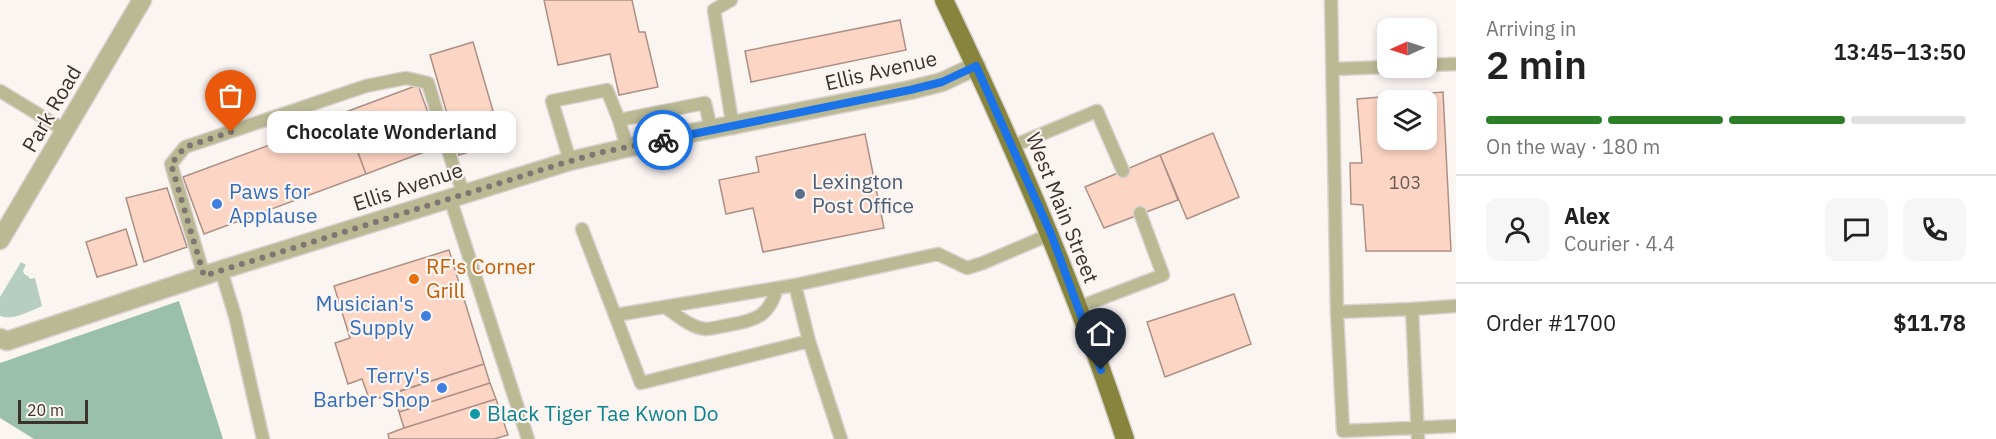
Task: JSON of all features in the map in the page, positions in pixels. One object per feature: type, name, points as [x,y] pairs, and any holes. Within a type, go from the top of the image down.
[{"type":"main road","name":"West Main Street","points":[[944,0],[1013,146],[1051,234],[1125,439]]},
{"type":"street","name":"Park Road","points":[[0,240],[142,0]]},
{"type":"street","name":"Ellis Avenue","points":[[0,338],[7,341],[213,273],[570,161],[711,129],[910,90],[942,82],[976,66]]},
{"type":"lane","points":[[731,0],[714,10],[733,126]]},
{"type":"lane","points":[[1331,0],[1337,312],[1343,431],[1417,434],[1456,426]]},
{"type":"lane","points":[[1437,65],[1456,64]]},
{"type":"lane","points":[[1333,69],[1377,67]]},
{"type":"lane","points":[[263,439],[235,316],[213,273],[171,164],[185,147],[366,86],[406,78],[428,83],[454,169],[457,196],[528,439]]},
{"type":"lane","points":[[570,161],[552,101],[607,90],[627,148]]},
{"type":"lane","points":[[0,91],[66,131]]},
{"type":"lane","points":[[619,120],[705,103],[711,129]]},
{"type":"lane","points":[[1013,146],[1097,111],[1123,171]]},
{"type":"lane","points":[[1078,307],[1163,275],[1140,213]]},
{"type":"lane","points":[[582,229],[641,382],[808,340]]},
{"type":"lane","points":[[616,315],[795,285],[938,254],[967,268],[1051,234]]},
{"type":"lane","points":[[795,285],[808,340],[841,439]]},
{"type":"lane","points":[[664,307],[690,324],[706,329],[749,321],[761,316],[773,304],[777,288]]},
{"type":"lane","points":[[1337,312],[1456,306]]},
{"type":"lane","points":[[1412,309],[1417,434]]},
{"type":"green space","points":[[21,262],[26,265],[23,270],[24,274],[30,279],[35,278],[42,306],[16,316],[0,316],[0,297]]},
{"type":"green space","points":[[179,301],[223,439],[34,439],[0,418],[0,363]]},
{"type":"building","points":[[544,0],[632,0],[639,32],[645,32],[658,87],[619,95],[610,54],[558,65]]},
{"type":"building","points":[[900,20],[906,50],[751,82],[745,51]]},
{"type":"building","points":[[473,42],[502,142],[459,155],[430,55]]},
{"type":"building","points":[[418,85],[440,146],[366,174],[343,113]]},
{"type":"building","points":[[1437,92],[1443,92],[1451,251],[1366,251],[1363,205],[1351,204],[1350,163],[1362,163],[1357,99],[1377,97],[1377,150],[1437,150]]},
{"type":"building","points":[[345,117],[366,174],[204,234],[183,177]]},
{"type":"building","points":[[1213,133],[1239,197],[1187,219],[1160,155]]},
{"type":"building","name":"Lexington Post Office","points":[[865,134],[884,228],[763,252],[753,208],[726,214],[719,180],[759,172],[756,157]]},
{"type":"building","points":[[1160,155],[1178,200],[1104,228],[1085,187]]},
{"type":"building","points":[[167,188],[187,247],[144,262],[126,198]]},
{"type":"building","points":[[126,229],[137,265],[97,277],[86,242]]},
{"type":"building","points":[[449,250],[484,364],[370,401],[362,379],[348,384],[335,343],[350,338],[334,286]]},
{"type":"building","points":[[1234,294],[1251,344],[1165,377],[1147,322]]},
{"type":"building","name":"Terry's Barber Shop","points":[[484,364],[490,383],[399,412],[393,393]]},
{"type":"building","points":[[490,383],[496,399],[404,428],[399,412]]},
{"type":"building","name":"Black Tiger Tae Kwon Do","points":[[496,399],[508,435],[494,439],[389,439],[388,434],[404,428]]},
{"type":"way so far","points":[[231,132],[185,147],[171,164],[204,276],[509,179],[533,174],[598,153],[663,140]]},
{"type":"place","name":"Chocolate Wonderland","points":[[231,132]]},
{"type":"place","name":"Lexington Post Office","points":[[800,194]]},
{"type":"place","name":"Paws for Applause","points":[[217,204]]},
{"type":"place","name":"RF's Corner Grill","points":[[414,279]]},
{"type":"place","name":"Musician's Supply","points":[[426,316]]},
{"type":"place","name":"Terry's Barber Shop","points":[[442,388]]},
{"type":"place","name":"Black Tiger Tae Kwon Do","points":[[475,414]]},
{"type":"route","points":[[663,140],[910,90],[942,82],[976,66],[1051,234],[1101,370]]}]
